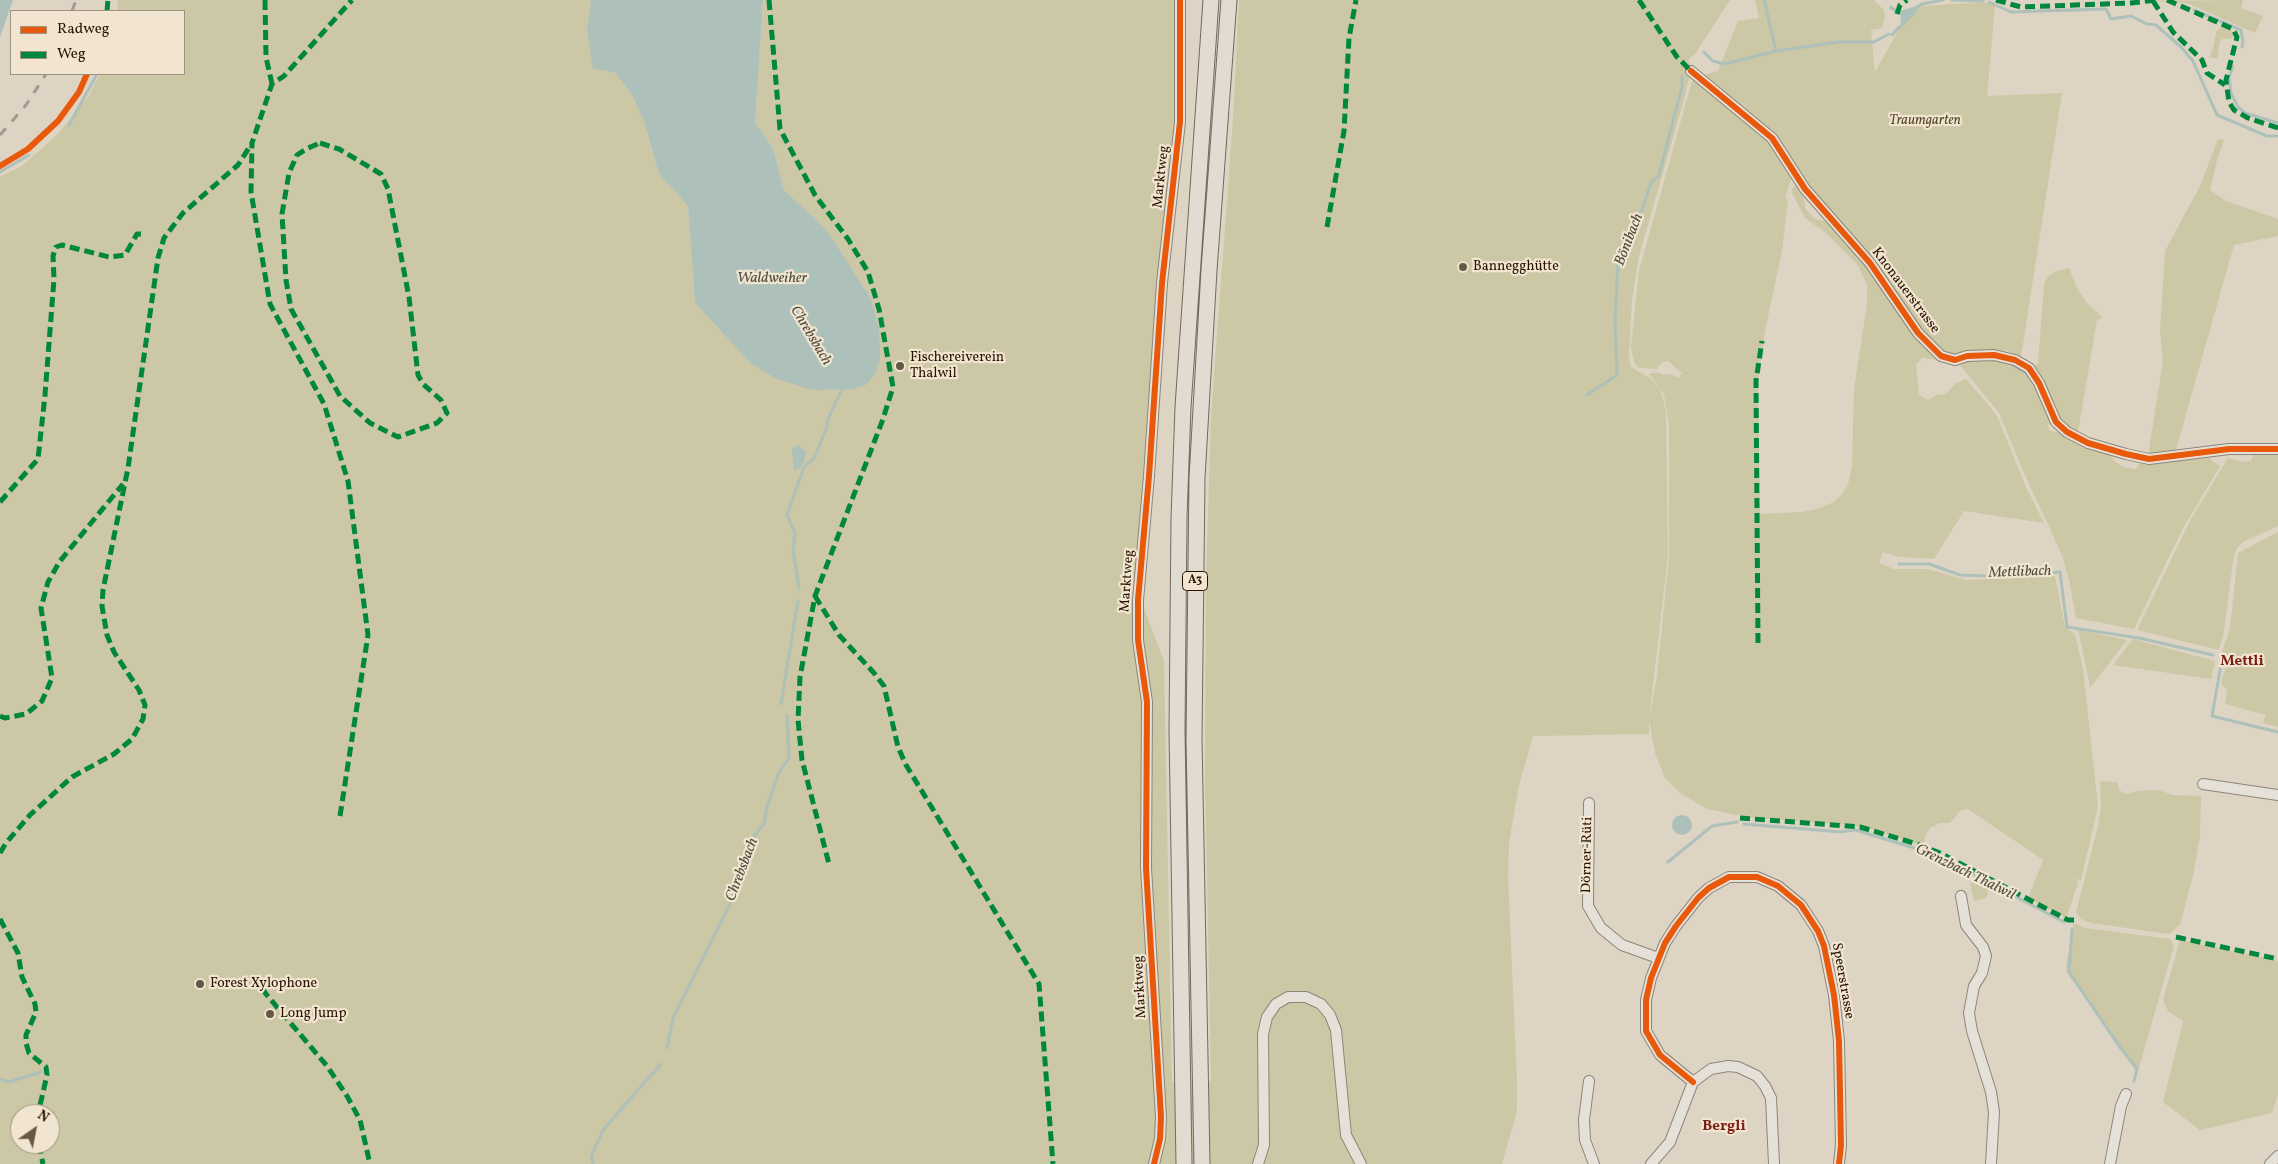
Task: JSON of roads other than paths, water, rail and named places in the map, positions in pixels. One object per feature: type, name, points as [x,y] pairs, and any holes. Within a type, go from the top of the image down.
[{"type":"highway","name":"A3","points":[[1184,1164],[1177,748],[1179,527],[1183,407],[1211,0]]},
{"type":"highway","name":"A3","points":[[1202,1164],[1194,729],[1197,487],[1209,270],[1229,0]]},
{"type":"street","name":"Marktweg","points":[[1154,1164],[1160,1139],[1161,1117],[1146,868],[1147,702],[1138,640],[1138,600],[1149,476],[1162,283],[1180,122],[1180,0]]},
{"type":"street","name":"Knonauerstrasse","points":[[1691,71],[1772,138],[1805,189],[1870,263],[1918,333],[1940,356],[1955,360],[1967,356],[1994,356],[2015,360],[2029,368],[2040,383],[2056,422],[2067,432],[2088,443],[2126,454],[2149,459],[2229,449],[2278,449]]},
{"type":"street","points":[[2203,784],[2278,795]]},
{"type":"street","name":"Dörner-Rüti","points":[[1589,803],[1588,906],[1601,928],[1622,945],[1658,958]]},
{"type":"street","name":"Speerstrasse","points":[[1693,1082],[1660,1055],[1646,1030],[1646,1000],[1658,958],[1668,937],[1690,907],[1709,888],[1729,878],[1746,876],[1766,880],[1790,894],[1801,905],[1818,931],[1824,946],[1834,995],[1840,1069],[1840,1164]]},
{"type":"street","points":[[1960,896],[1966,925],[1983,947],[1986,956],[1982,972],[1972,992],[1969,1013],[1972,1031],[1991,1092],[1994,1112],[1991,1164]]},
{"type":"street","points":[[1258,1164],[1264,1145],[1262,1034],[1266,1017],[1276,1004],[1288,997],[1306,997],[1321,1004],[1330,1015],[1336,1030],[1346,1135],[1361,1164]]},
{"type":"street","points":[[1651,1164],[1670,1142],[1693,1082],[1702,1073],[1720,1066],[1738,1067],[1757,1076],[1766,1086],[1771,1098],[1774,1164]]},
{"type":"street","points":[[1589,1081],[1584,1120],[1585,1140],[1594,1164]]},
{"type":"street","points":[[2110,1164],[2121,1106],[2126,1094]]},
{"type":"street","points":[[2270,1164],[2278,1156]]},
{"type":"water","points":[[0,0],[13,0],[0,37]]},
{"type":"water","name":"Waldweiher","points":[[591,0],[763,0],[755,123],[773,148],[784,190],[826,229],[870,297],[879,328],[880,360],[875,374],[866,385],[852,389],[812,390],[777,379],[750,363],[695,303],[688,206],[659,174],[644,121],[631,93],[614,72],[593,69],[587,30]]},
{"type":"water","points":[[1890,5],[1900,11],[1917,6],[1917,12],[1900,29],[1901,15],[1889,9]]},
{"type":"water","points":[[799,445],[807,453],[801,467],[794,471],[792,449]]},
{"type":"water","points":[[1678,815],[1686,815],[1692,821],[1692,829],[1686,835],[1678,835],[1672,829],[1672,821]]},
{"type":"waterway","points":[[1764,0],[1776,51]]},
{"type":"waterway","name":"Bönibach","points":[[1917,7],[1922,4],[1943,0]]},
{"type":"waterway","name":"Bönibach","points":[[1952,0],[1983,1]]},
{"type":"waterway","name":"Bönibach","points":[[1989,2],[2011,12],[2106,9],[2111,19],[2131,16],[2147,24],[2156,25],[2181,47],[2193,61],[2217,115],[2267,136],[2278,136]]},
{"type":"waterway","name":"Bönibach","points":[[2194,10],[2241,30],[2242,47]]},
{"type":"waterway","name":"Bönibach","points":[[1892,35],[1899,27]]},
{"type":"waterway","name":"Bönibach","points":[[1704,52],[1713,61],[1725,64],[1776,51],[1838,42],[1874,42],[1889,34]]},
{"type":"waterway","name":"Bönibach","points":[[2233,67],[2229,77],[2231,93],[2238,107],[2245,113],[2278,123]]},
{"type":"waterway","points":[[69,125],[96,75]]},
{"type":"waterway","name":"Bönibach","points":[[1587,395],[1617,375],[1615,319],[1618,263],[1632,238],[1651,183],[1659,175],[1682,87],[1682,76]]},
{"type":"waterway","points":[[0,172],[29,155]]},
{"type":"waterway","points":[[2010,363],[2028,374]]},
{"type":"waterway","name":"Chrebsbach","points":[[799,588],[793,551],[795,533],[787,515],[804,467],[814,458],[827,427],[828,419],[842,389],[840,386]]},
{"type":"waterway","name":"Mettlibach","points":[[1899,564],[1929,564],[1960,575],[1988,576],[2012,573],[2025,575],[2060,572],[2067,627],[2139,638],[2213,655]]},
{"type":"waterway","name":"Chrebsbach","points":[[781,704],[798,601]]},
{"type":"waterway","name":"Mettlibach","points":[[2222,659],[2212,716],[2278,732]]},
{"type":"waterway","name":"Chrebsbach","points":[[667,1048],[673,1018],[741,882],[742,865],[753,837],[764,824],[767,807],[779,772],[789,758],[787,715]]},
{"type":"waterway","name":"Grenzbach Thalwil","points":[[1668,862],[1712,826],[1737,822]]},
{"type":"waterway","name":"Grenzbach Thalwil","points":[[1744,824],[1841,832],[1855,830],[1921,850],[1940,857],[2064,922]]},
{"type":"waterway","name":"Grenzbach Thalwil","points":[[2072,929],[2069,972],[2119,1046],[2137,1069],[2134,1081]]},
{"type":"waterway","name":"Chrebsbach","points":[[593,1164],[591,1157],[603,1130],[661,1064]]},
{"type":"waterway","points":[[0,1079],[9,1082],[41,1072]]},
{"type":"railway","points":[[72,10],[76,0]]},
{"type":"railway","points":[[0,135],[26,105],[45,75]]},
{"type":"place","name":"Bannegghütte","points":[[1463,267]]},
{"type":"place","name":"Fischereiverein Thalwil","points":[[900,366]]},
{"type":"place","name":"Forest Xylophone","points":[[200,984]]},
{"type":"place","name":"Long Jump","points":[[270,1014]]},
{"type":"district","name":"Mettli","points":[[2242,662]]},
{"type":"district","name":"Bergli","points":[[1724,1127]]},
{"type":"park label","name":"Traumgarten","points":[[1925,121]]}]
